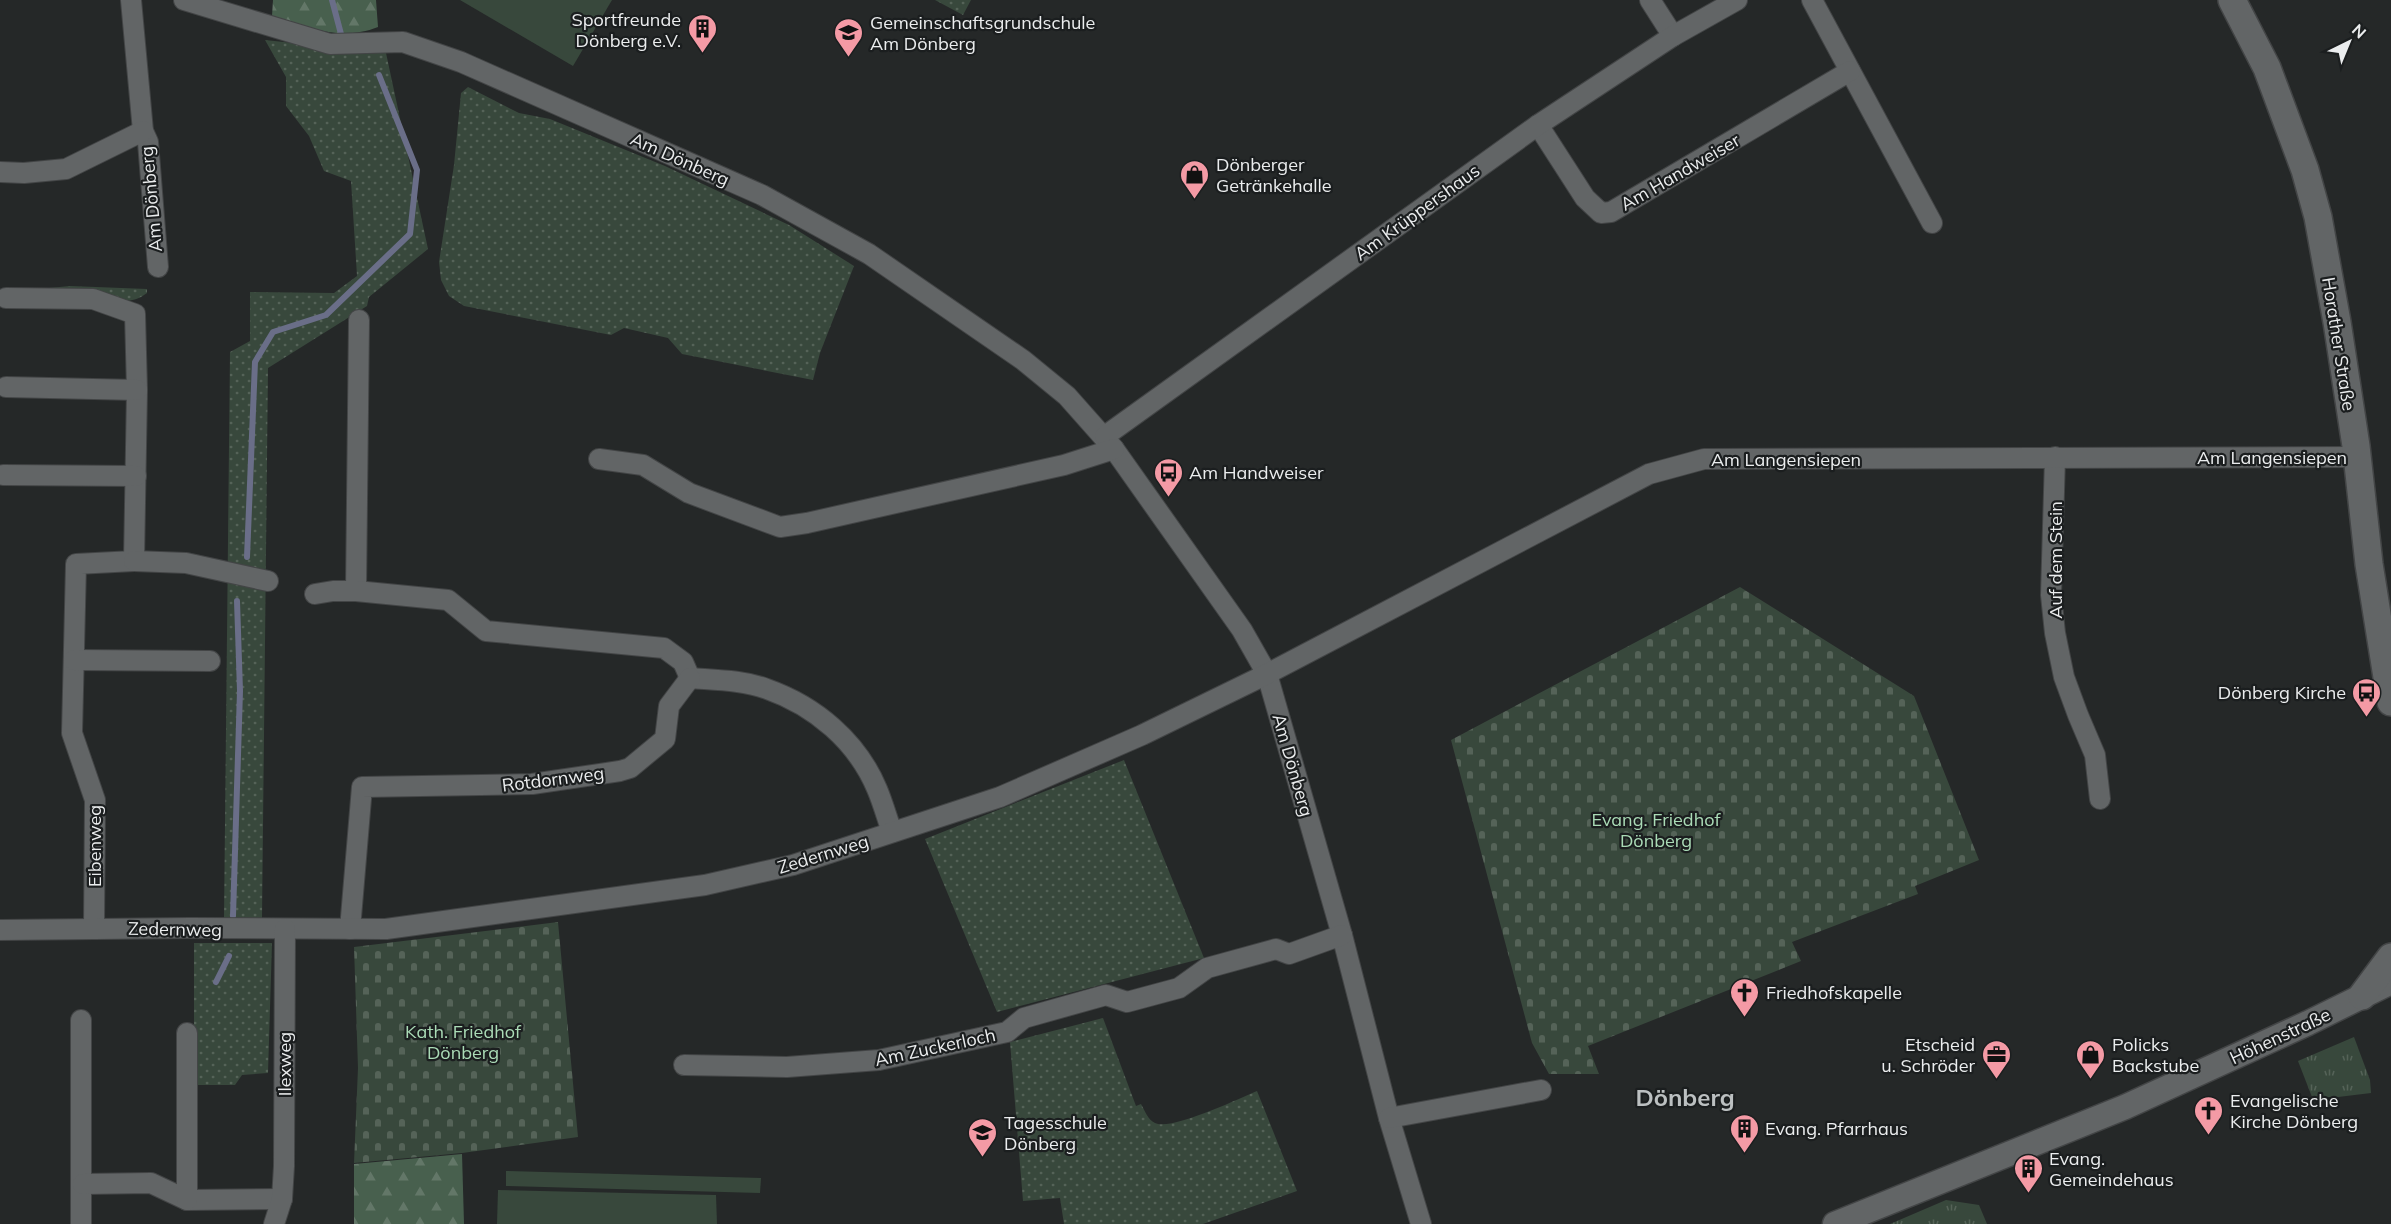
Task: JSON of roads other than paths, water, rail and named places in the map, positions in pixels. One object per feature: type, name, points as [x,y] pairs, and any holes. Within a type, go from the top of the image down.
[{"type":"main road","name":"Horather Straße","points":[[2232,0],[2267,68],[2305,170],[2312,198],[2337,322],[2369,564],[2391,702]]},
{"type":"main road","points":[[2362,996],[2391,957]]},
{"type":"street","name":"Am Dönberg","points":[[131,0],[143,131],[148,142],[158,267]]},
{"type":"street","name":"Am Dönberg","points":[[184,0],[330,44],[404,42],[461,62],[762,195],[869,254],[941,301],[1023,360],[1067,396],[1109,442],[1242,630],[1267,674],[1342,935],[1389,1118],[1421,1224]]},
{"type":"street","points":[[1650,0],[1672,36]]},
{"type":"street","name":"Am Krüppershaus","points":[[1109,442],[1538,125],[1672,36],[1737,0]]},
{"type":"street","points":[[1812,0],[1932,223]]},
{"type":"street","name":"Am Handweiser","points":[[1538,125],[1585,198],[1601,213],[1611,212],[1850,71]]},
{"type":"street","name":"Am Dönberg","points":[[0,172],[24,173],[66,169],[143,131]]},
{"type":"street","points":[[6,298],[93,299],[135,314],[137,390],[134,561]]},
{"type":"street","points":[[356,591],[359,320]]},
{"type":"street","points":[[6,387],[137,390]]},
{"type":"street","points":[[599,459],[643,465],[689,493],[780,527],[807,523],[1064,465],[1109,442]]},
{"type":"street","name":"Auf dem Stein","points":[[2055,457],[2051,595],[2055,633],[2064,677],[2096,754],[2100,799]]},
{"type":"street","name":"Am Langensiepen","points":[[1267,674],[1649,474],[1704,459],[2356,457]]},
{"type":"street","points":[[3,475],[136,476]]},
{"type":"street","name":"Eibenweg","points":[[94,928],[95,800],[72,733],[76,564],[134,561],[186,563],[268,581]]},
{"type":"street","points":[[315,594],[356,591],[448,600],[486,631],[664,648],[683,662],[690,678],[735,682],[766,689],[801,704],[831,725],[854,750],[876,787],[892,832]]},
{"type":"street","points":[[74,660],[210,662]]},
{"type":"street","name":"Zedernweg","points":[[0,930],[386,929],[705,885],[793,865],[1000,797],[1142,735],[1267,674]]},
{"type":"street","name":"Rotdornweg","points":[[350,929],[362,787],[532,784],[630,768],[665,739],[669,706],[690,678]]},
{"type":"street","name":"Ilexweg","points":[[274,1224],[282,1199],[284,1166],[285,929]]},
{"type":"street","name":"Am Zuckerloch","points":[[684,1065],[787,1067],[879,1060],[1007,1032],[1024,1018],[1106,995],[1126,1002],[1179,988],[1207,968],[1276,949],[1289,954],[1342,935]]},
{"type":"street","name":"Höhenstraße","points":[[1835,1224],[2125,1107],[2391,982]]},
{"type":"street","points":[[2362,996],[2391,995]]},
{"type":"street","points":[[81,1020],[81,1224]]},
{"type":"street","points":[[187,1033],[187,1200]]},
{"type":"street","points":[[1389,1118],[1541,1090]]},
{"type":"street","points":[[82,1184],[151,1183],[187,1200],[282,1199]]},
{"type":"waterway","points":[[332,0],[341,34]]},
{"type":"waterway","points":[[247,557],[255,362],[273,332],[326,315],[410,234],[417,170],[379,75]]},
{"type":"waterway","points":[[233,916],[240,691],[237,601]]},
{"type":"waterway","points":[[216,982],[229,956]]},
{"type":"place","name":"Sportfreunde Dönberg e.V.","points":[[702,54]]},
{"type":"place","name":"Gemeinschaftsgrundschule Am Dönberg","points":[[849,58]]},
{"type":"place","name":"Dönberger Getränkehalle","points":[[1195,200]]},
{"type":"place","name":"Am Handweiser","points":[[1168,498]]},
{"type":"place","name":"Dönberg Kirche","points":[[2367,718]]},
{"type":"place","name":"Friedhofskapelle","points":[[1745,1018]]},
{"type":"place","name":"Etscheid u. Schröder","points":[[1996,1080]]},
{"type":"place","name":"Policks Backstube","points":[[2091,1080]]},
{"type":"place","name":"Evangelische Kirche Dönberg","points":[[2209,1136]]},
{"type":"place","name":"Evang. Pfarrhaus","points":[[1744,1154]]},
{"type":"place","name":"Tagesschule Dönberg","points":[[983,1158]]},
{"type":"place","name":"Evang. Gemeindehaus","points":[[2028,1194]]},
{"type":"district","name":"Dönberg","points":[[1685,1097]]},
{"type":"park label","name":"Evang. Friedhof Dönberg","points":[[1656,829]]},
{"type":"park label","name":"Kath. Friedhof Dönberg","points":[[463,1041]]}]
